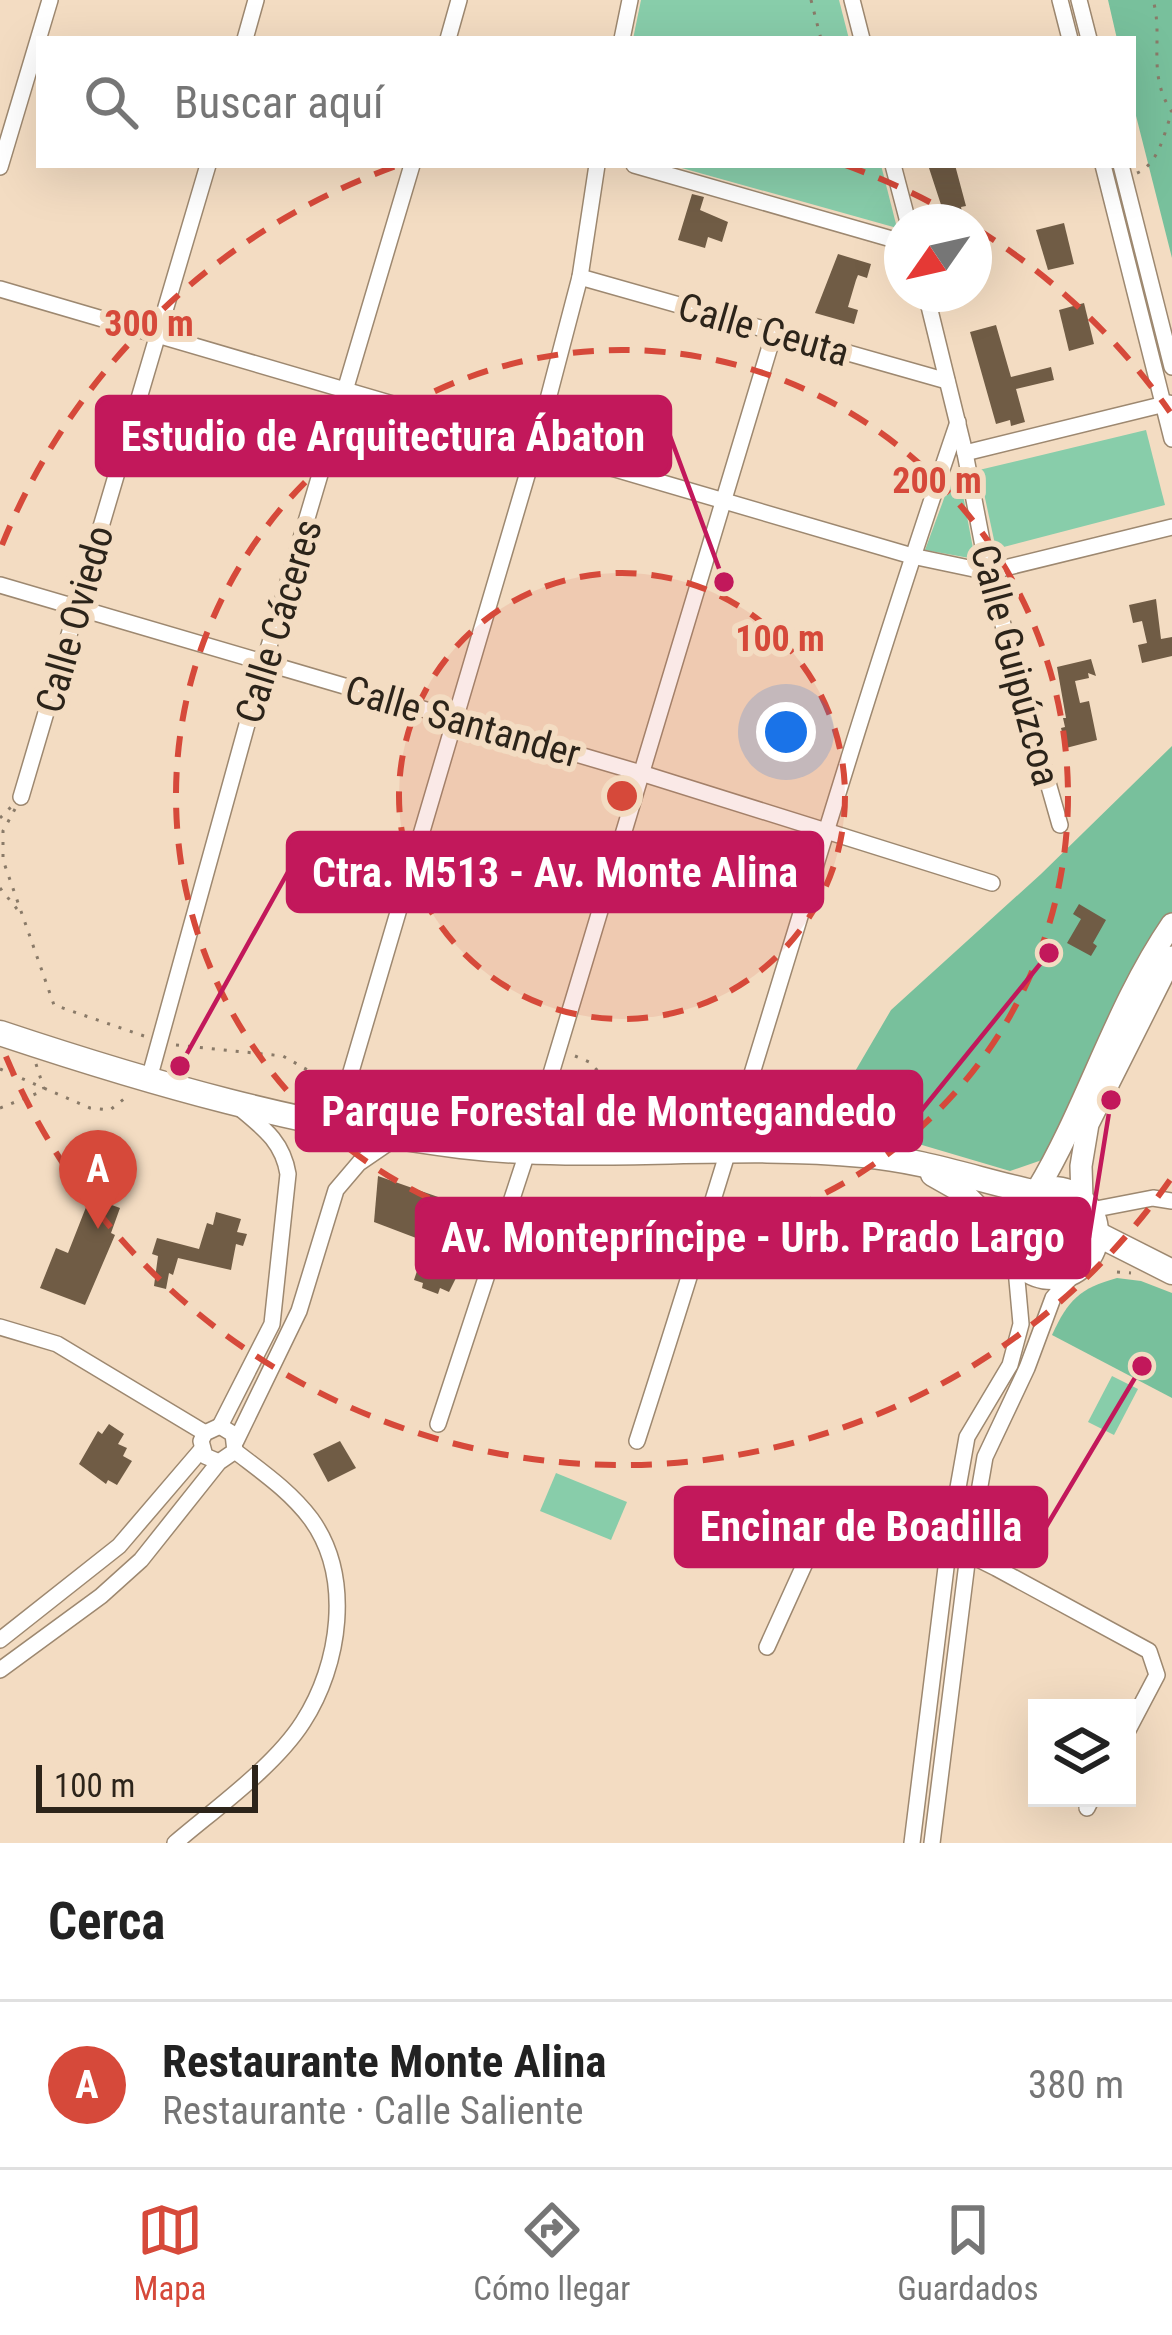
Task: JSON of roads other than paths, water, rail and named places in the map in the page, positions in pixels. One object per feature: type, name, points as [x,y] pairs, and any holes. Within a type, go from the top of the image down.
[{"type":"main road","points":[[0,1033],[235,1104],[464,1147],[529,1150],[734,1142],[950,1168],[1034,1191],[1061,1188],[1169,1271]]},
{"type":"main road","points":[[914,1164],[956,1186],[1027,1270],[1043,1277],[1120,1262],[1169,1271]]},
{"type":"main road","points":[[1011,1248],[1009,1220],[1017,1204],[1034,1191]]},
{"type":"main road","points":[[1080,1268],[1093,1251],[1090,1214]]},
{"type":"street","points":[[39,36],[50,0]]},
{"type":"street","points":[[245,36],[256,0]]},
{"type":"street","points":[[449,36],[459,0]]},
{"type":"street","points":[[623,36],[630,0]]},
{"type":"street","points":[[852,0],[861,36]]},
{"type":"street","points":[[1060,0],[1069,36]]},
{"type":"street","points":[[1079,0],[1088,36]]},
{"type":"street","points":[[0,167],[36,47]]},
{"type":"street","name":"Calle Oviedo","points":[[21,797],[207,168]]},
{"type":"street","name":"Calle Cáceres","points":[[149,1079],[264,662],[411,168]]},
{"type":"street","points":[[345,1092],[536,445],[580,277],[597,168]]},
{"type":"street","points":[[644,168],[884,237]]},
{"type":"street","points":[[894,168],[903,204]]},
{"type":"street","points":[[1103,168],[1168,404],[1172,439]]},
{"type":"street","points":[[1122,171],[1172,367]]},
{"type":"street","name":"Calle Ceuta","points":[[580,277],[947,381]]},
{"type":"street","points":[[0,289],[912,556],[988,572],[1172,527]]},
{"type":"street","name":"Calle Guipúzcoa","points":[[930,312],[988,572],[1060,825]]},
{"type":"street","points":[[438,1424],[529,1150],[775,332]]},
{"type":"street","points":[[965,453],[1168,404]]},
{"type":"street","points":[[637,1441],[734,1142],[912,556],[958,422]]},
{"type":"street","points":[[937,483],[957,477],[971,484]]},
{"type":"street","name":"Calle Santander","points":[[0,585],[641,773],[992,884]]},
{"type":"street","points":[[1034,1191],[1061,1150],[1144,967],[1172,924]]},
{"type":"street","points":[[1172,957],[1088,1124],[1081,1166],[1090,1214],[1153,1198],[1172,1201]]},
{"type":"street","points":[[0,1640],[119,1546],[209,1436],[272,1324],[288,1174],[271,1134],[235,1104]]},
{"type":"street","points":[[0,1670],[101,1596],[140,1560],[235,1446],[298,1311],[336,1190],[359,1163],[397,1137]]},
{"type":"street","points":[[911,1843],[967,1437],[1010,1365],[1021,1324],[1011,1248]]},
{"type":"street","points":[[932,1843],[985,1457],[1027,1368],[1053,1298],[1080,1268]]},
{"type":"street","points":[[0,1327],[57,1344],[209,1436]]},
{"type":"street","points":[[176,1843],[302,1725],[328,1665],[336,1630],[337,1595],[331,1564],[314,1523],[235,1446],[228,1429],[209,1436]]},
{"type":"street","points":[[209,1436],[212,1460],[219,1462]]},
{"type":"street","points":[[767,1647],[838,1498],[850,1495],[1149,1652],[1157,1675],[1136,1715]]},
{"type":"place","name":"Estudio de Arquitectura Ábaton","points":[[724,582]]},
{"type":"place","name":"Parque Forestal de Montegandedo","points":[[1049,953]]},
{"type":"place","name":"Ctra. M513 - Av. Monte Alina","points":[[180,1066]]},
{"type":"place","name":"Av. Montepríncipe - Urb. Prado Largo","points":[[1111,1100]]},
{"type":"place","name":"Restaurante Monte Alina","points":[[98,1229]]},
{"type":"place","name":"Encinar de Boadilla","points":[[1142,1366]]}]
